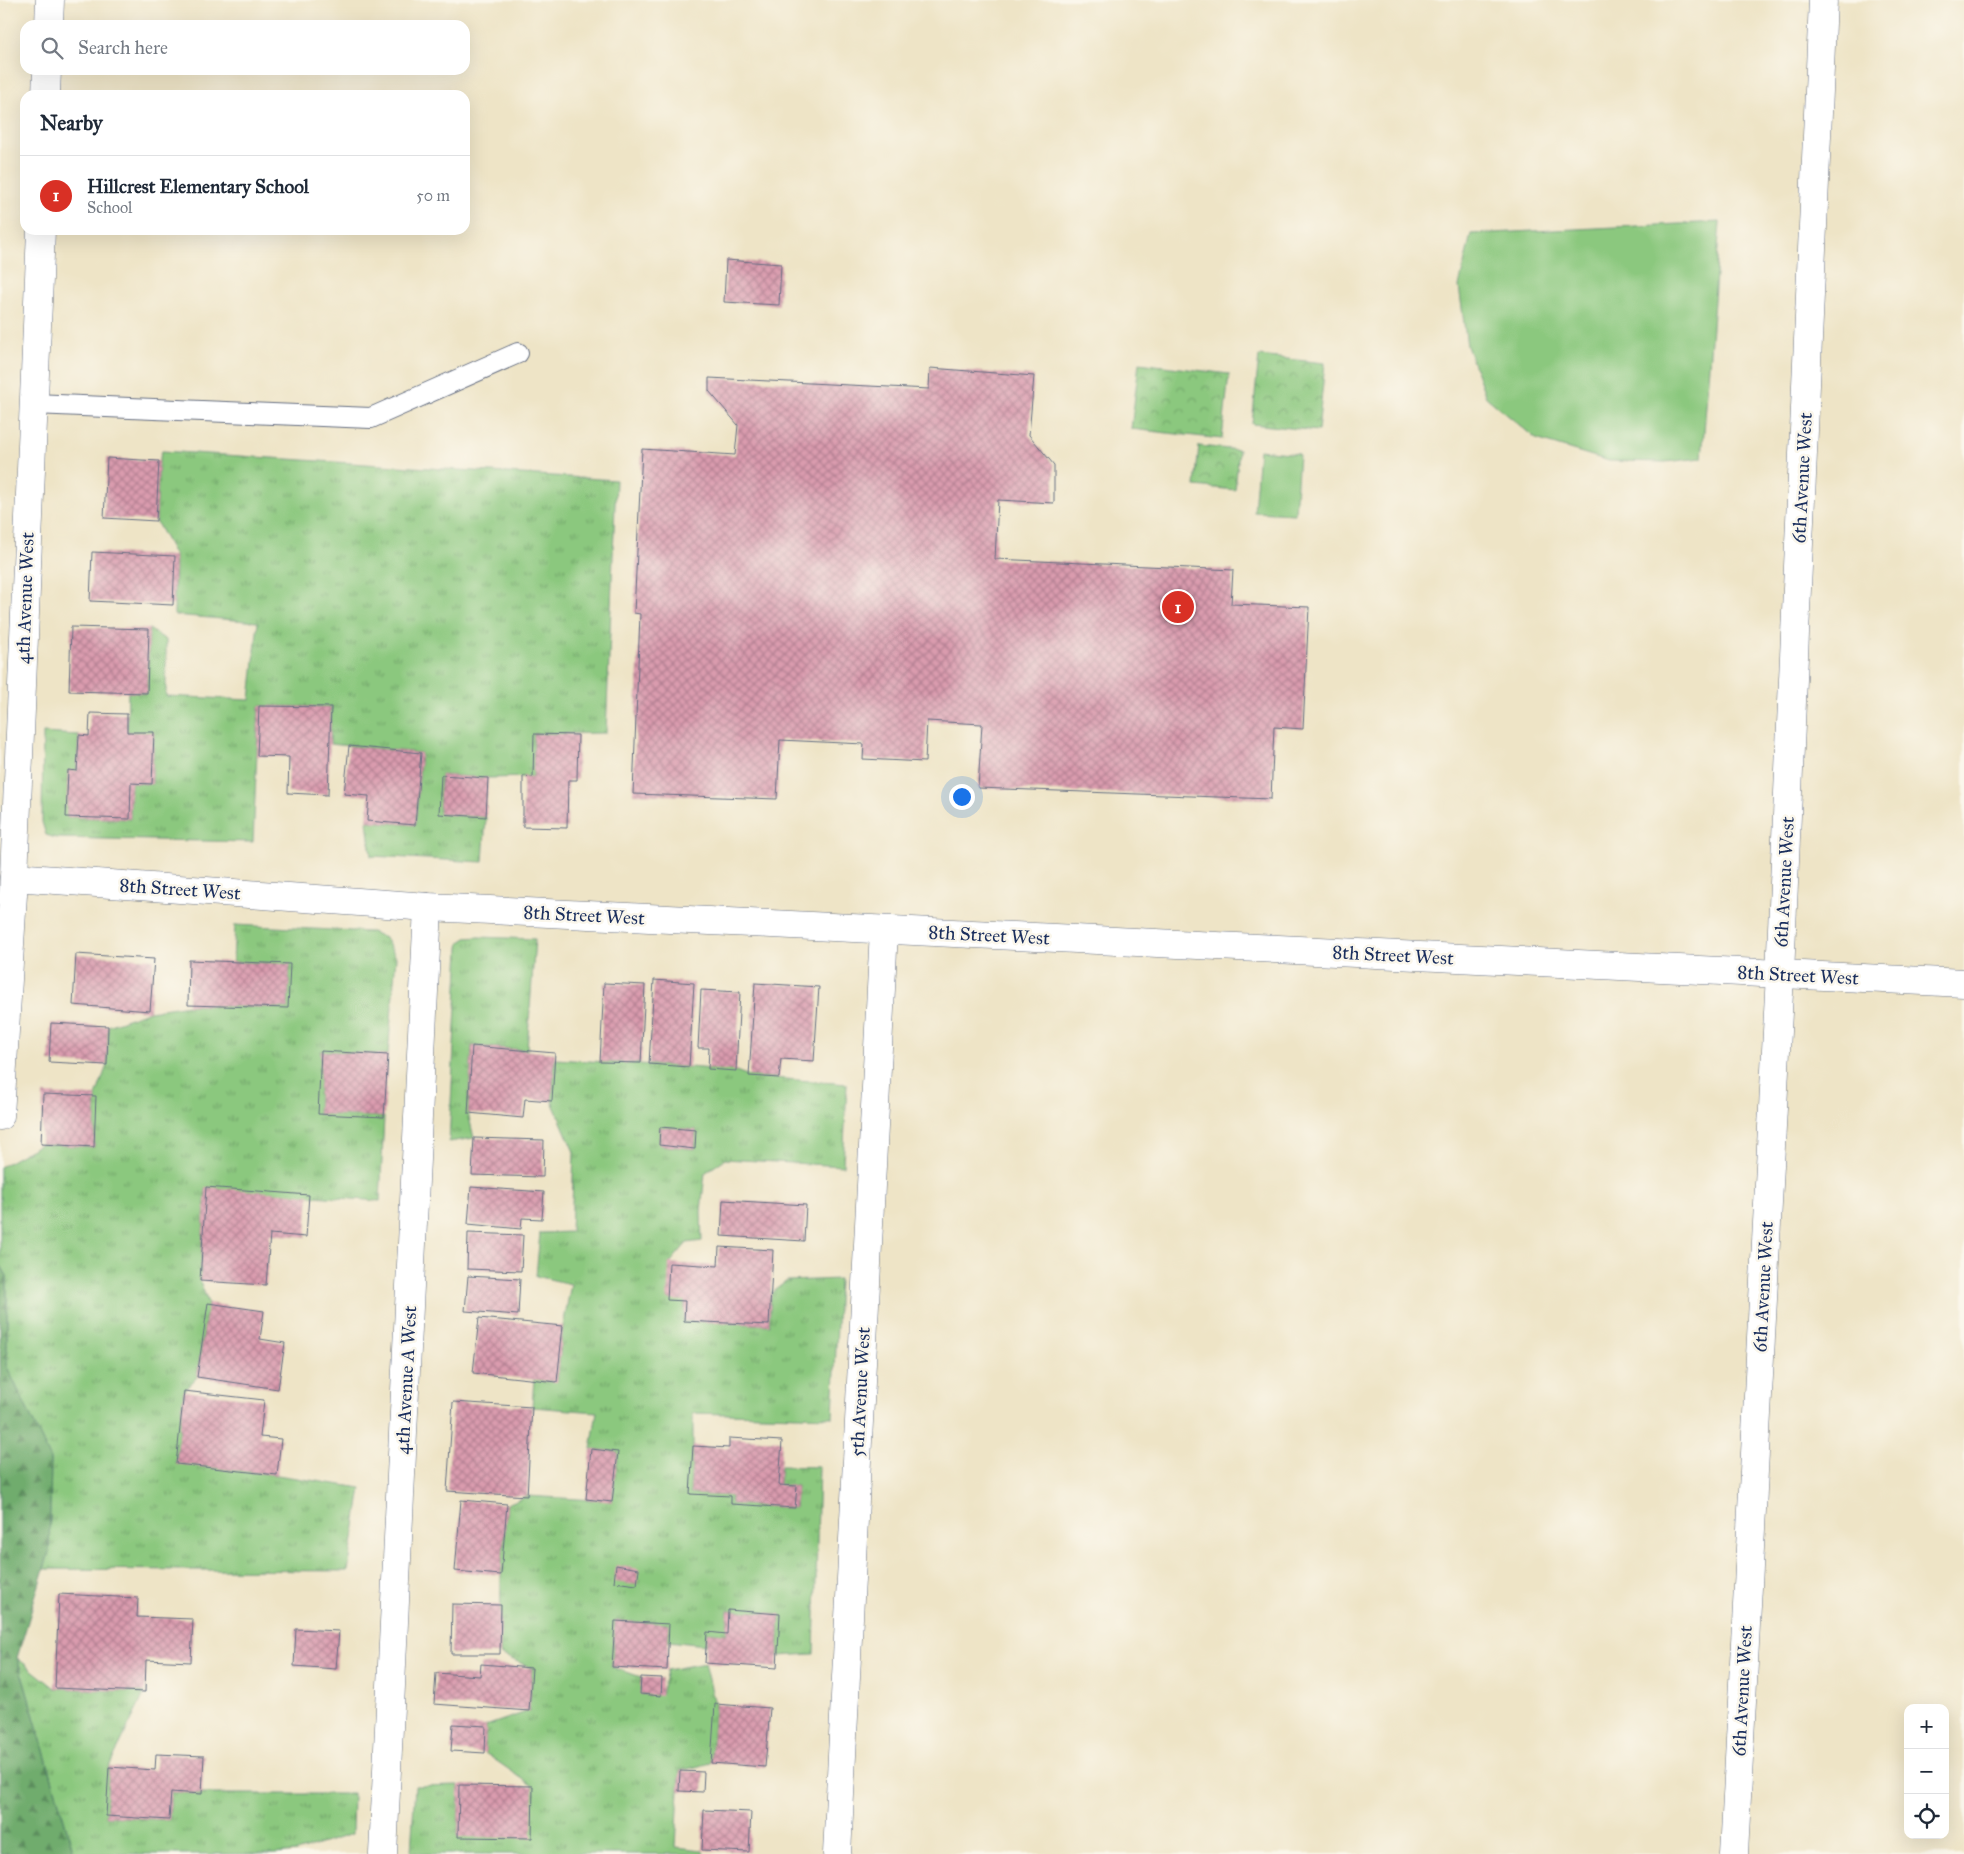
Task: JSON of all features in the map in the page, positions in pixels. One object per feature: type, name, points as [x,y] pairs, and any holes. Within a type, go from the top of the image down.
[{"type":"street","points":[[49,20],[50,0]]},
{"type":"street","name":"6th Avenue West","points":[[1734,1854],[1780,974],[1823,0]]},
{"type":"street","points":[[46,90],[47,75]]},
{"type":"street","name":"4th Avenue West","points":[[0,1116],[14,877],[41,235]]},
{"type":"street","name":"8th Street West","points":[[14,877],[428,907],[1964,983]]},
{"type":"street","name":"4th Avenue A West","points":[[383,1854],[428,907]]},
{"type":"street","name":"5th Avenue West","points":[[837,1854],[884,930]]},
{"type":"lane","points":[[34,404],[371,418],[518,353]]},
{"type":"green space","points":[[1720,222],[1702,458],[1665,462],[1609,461],[1536,439],[1486,397],[1467,346],[1459,286],[1471,234]]},
{"type":"green space","points":[[1259,356],[1325,363],[1318,431],[1252,424]]},
{"type":"green space","points":[[1139,363],[1229,374],[1222,439],[1131,429]]},
{"type":"green space","points":[[1199,446],[1239,450],[1235,490],[1195,486]]},
{"type":"green space","points":[[1259,450],[1299,454],[1295,514],[1254,512]]},
{"type":"green space","points":[[162,451],[616,480],[606,733],[534,734],[533,777],[488,778],[441,775],[439,814],[486,817],[483,862],[371,856],[367,821],[415,825],[421,753],[330,744],[331,707],[259,706],[253,842],[56,838],[46,835],[42,822],[43,733],[79,735],[77,771],[68,771],[67,817],[130,819],[131,783],[152,784],[154,733],[127,732],[128,692],[147,693],[149,629],[166,640],[166,696],[250,700],[258,622],[174,615],[175,556],[156,521],[159,461]]},
{"type":"green space","points":[[235,925],[372,932],[385,938],[396,957],[388,1055],[321,1051],[318,1114],[384,1117],[380,1201],[206,1188],[200,1281],[208,1303],[197,1377],[184,1391],[176,1463],[277,1475],[361,1488],[348,1571],[44,1569],[49,1552],[51,1460],[7,1367],[7,1276],[0,1264],[0,1167],[41,1144],[94,1147],[96,1096],[107,1065],[108,1026],[150,1011],[188,1005],[288,1008],[290,964],[233,962]]},
{"type":"green space","points":[[466,938],[535,939],[527,1050],[472,1046],[468,1113],[474,1138],[449,1142],[459,948],[460,942]]},
{"type":"green space","points":[[555,1059],[736,1071],[749,1076],[847,1084],[843,1166],[725,1159],[705,1173],[701,1211],[702,1241],[687,1243],[669,1264],[685,1301],[684,1321],[769,1325],[771,1293],[787,1281],[839,1279],[833,1417],[693,1413],[690,1494],[731,1496],[731,1504],[795,1508],[797,1486],[779,1485],[781,1466],[819,1467],[814,1654],[778,1656],[780,1614],[728,1610],[727,1634],[707,1632],[706,1645],[668,1641],[669,1624],[615,1621],[612,1667],[641,1677],[641,1694],[661,1695],[667,1670],[705,1663],[715,1704],[711,1763],[680,1771],[676,1847],[702,1850],[704,1854],[422,1854],[411,1852],[415,1786],[459,1785],[458,1837],[533,1786],[485,1753],[486,1726],[529,1711],[532,1668],[500,1654],[501,1575],[507,1504],[527,1496],[612,1501],[618,1452],[591,1449],[597,1412],[532,1407],[534,1379],[557,1381],[563,1326],[571,1284],[536,1276],[540,1233],[571,1232],[574,1152],[552,1101]],"holes":[[[660,1127],[696,1130],[695,1149],[659,1145]]]},
{"type":"green space","points":[[0,1264],[7,1276],[7,1367],[51,1459],[49,1552],[17,1658],[74,1854],[0,1854]]},
{"type":"green space","points":[[17,1658],[55,1688],[145,1692],[109,1767],[106,1816],[169,1820],[171,1792],[202,1794],[353,1794],[352,1834],[296,1852],[274,1854],[74,1854]]},
{"type":"building","points":[[726,260],[781,264],[779,305],[724,302]]},
{"type":"building","points":[[930,368],[1034,376],[1029,435],[1054,465],[1054,503],[998,500],[995,559],[1233,570],[1231,604],[1309,607],[1303,729],[1274,727],[1271,799],[978,788],[982,724],[927,721],[925,762],[863,759],[864,744],[780,740],[777,799],[633,794],[640,614],[634,613],[642,449],[735,455],[738,425],[709,391],[709,378],[929,389]]},
{"type":"building","points":[[107,458],[159,461],[156,521],[104,518]]},
{"type":"building","points":[[92,552],[175,556],[173,605],[90,601]]},
{"type":"building","points":[[71,627],[149,629],[147,693],[69,691]]},
{"type":"building","points":[[259,706],[331,707],[328,795],[288,793],[289,757],[257,756]]},
{"type":"building","points":[[90,713],[127,714],[127,732],[154,732],[152,784],[131,783],[130,819],[66,817],[68,770],[77,771],[79,735],[89,736]]},
{"type":"building","points":[[534,734],[578,735],[577,780],[568,780],[567,828],[523,827],[523,776],[533,777]]},
{"type":"building","points":[[349,746],[421,753],[415,825],[367,821],[369,796],[344,794]]},
{"type":"building","points":[[441,775],[488,778],[486,817],[439,814]]},
{"type":"building","points":[[76,954],[154,959],[150,1011],[73,1005]]},
{"type":"building","points":[[189,960],[290,964],[288,1008],[188,1005]]},
{"type":"building","points":[[654,980],[694,983],[689,1067],[649,1064]]},
{"type":"building","points":[[604,983],[645,985],[641,1063],[600,1062]]},
{"type":"building","points":[[755,983],[819,987],[814,1061],[781,1059],[779,1078],[749,1076]]},
{"type":"building","points":[[701,990],[740,992],[736,1071],[708,1069],[709,1048],[698,1048]]},
{"type":"building","points":[[51,1023],[108,1026],[107,1065],[49,1062]]},
{"type":"building","points":[[472,1046],[555,1053],[552,1101],[525,1099],[523,1118],[468,1113]]},
{"type":"building","points":[[321,1051],[388,1055],[384,1117],[318,1114]]},
{"type":"building","points":[[43,1094],[96,1096],[94,1147],[41,1144]]},
{"type":"building","points":[[660,1127],[696,1130],[695,1149],[659,1145]]},
{"type":"building","points":[[474,1138],[544,1140],[543,1177],[472,1175]]},
{"type":"building","points":[[206,1187],[309,1195],[306,1237],[270,1234],[266,1285],[200,1281]]},
{"type":"building","points":[[471,1187],[544,1192],[542,1219],[522,1218],[521,1229],[468,1224]]},
{"type":"building","points":[[723,1200],[806,1205],[804,1241],[721,1236]]},
{"type":"building","points":[[468,1233],[523,1235],[521,1271],[467,1269]]},
{"type":"building","points":[[719,1247],[773,1250],[769,1325],[684,1321],[685,1301],[667,1300],[669,1263],[718,1266]]},
{"type":"building","points":[[468,1276],[520,1279],[518,1315],[465,1311]]},
{"type":"building","points":[[208,1303],[264,1311],[260,1339],[285,1343],[278,1389],[197,1377]]},
{"type":"building","points":[[479,1318],[563,1326],[557,1382],[473,1373]]},
{"type":"building","points":[[184,1391],[264,1400],[260,1437],[281,1439],[277,1475],[176,1464]]},
{"type":"building","points":[[453,1402],[532,1407],[527,1496],[447,1491]]},
{"type":"building","points":[[729,1438],[782,1441],[779,1485],[797,1486],[795,1508],[731,1504],[731,1496],[690,1494],[693,1446],[729,1448]]},
{"type":"building","points":[[591,1449],[618,1452],[612,1502],[586,1499]]},
{"type":"building","points":[[461,1500],[507,1504],[501,1575],[455,1571]]},
{"type":"building","points":[[616,1565],[639,1569],[637,1585],[614,1582]]},
{"type":"building","points":[[59,1594],[138,1598],[137,1617],[193,1619],[191,1662],[146,1660],[145,1692],[55,1688]]},
{"type":"building","points":[[452,1604],[501,1605],[500,1654],[451,1654]]},
{"type":"building","points":[[728,1610],[780,1614],[777,1668],[705,1663],[707,1632],[727,1634]]},
{"type":"building","points":[[615,1621],[669,1624],[667,1670],[612,1667]]},
{"type":"building","points":[[296,1629],[339,1631],[336,1669],[294,1666]]},
{"type":"building","points":[[481,1664],[532,1668],[529,1711],[434,1704],[436,1673],[480,1676]]},
{"type":"building","points":[[641,1677],[662,1678],[661,1696],[640,1694]]},
{"type":"building","points":[[715,1704],[770,1708],[765,1767],[711,1763]]},
{"type":"building","points":[[453,1724],[486,1726],[485,1753],[451,1751]]},
{"type":"building","points":[[156,1754],[204,1756],[202,1794],[171,1792],[169,1820],[106,1816],[109,1767],[155,1770]]},
{"type":"building","points":[[680,1771],[704,1772],[703,1792],[679,1791]]},
{"type":"building","points":[[459,1785],[533,1786],[532,1838],[458,1837]]},
{"type":"building","points":[[704,1810],[751,1812],[749,1852],[702,1850]]},
{"type":"place","name":"Hillcrest Elementary School","points":[[1178,607]]}]
